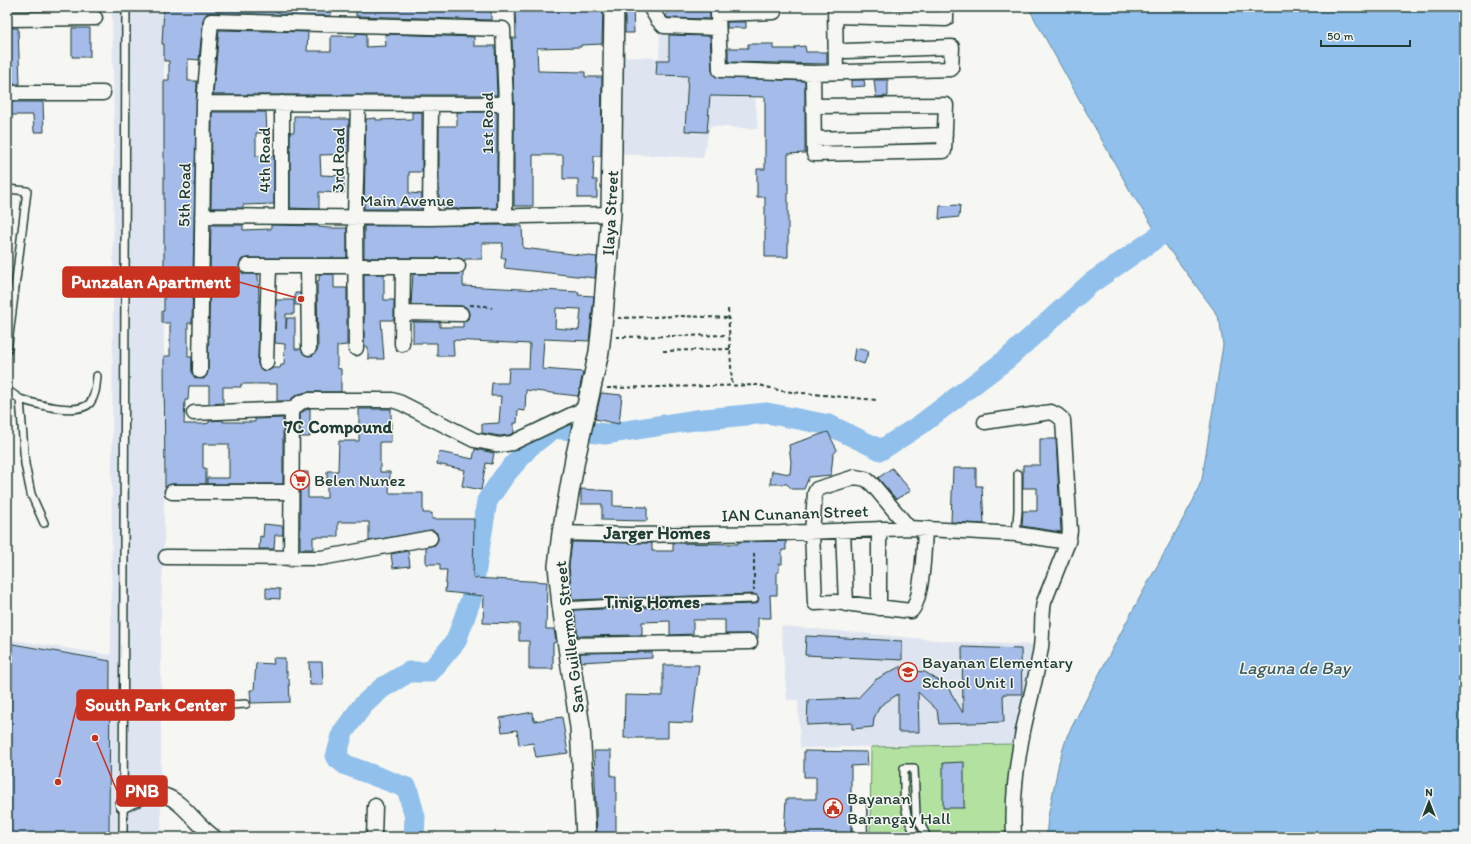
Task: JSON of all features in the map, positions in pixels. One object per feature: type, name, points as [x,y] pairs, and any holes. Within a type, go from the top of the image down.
[{"type":"main road","name":"Ilaya Street","points":[[587,412],[603,316],[611,214],[614,7]]},
{"type":"main road","name":"San Guillermo Street","points":[[586,837],[580,727],[562,606],[558,566],[562,533],[575,459],[587,412]]},
{"type":"street","points":[[650,7],[658,20],[664,26],[717,28]]},
{"type":"street","points":[[836,72],[835,11],[946,18],[946,7]]},
{"type":"street","points":[[774,12],[718,14],[717,28],[720,70],[813,73],[951,69],[953,53],[952,47],[846,51],[836,49]]},
{"type":"street","points":[[7,19],[95,18]]},
{"type":"street","name":"1st Road","points":[[211,21],[503,29],[506,104],[505,217]]},
{"type":"street","name":"5th Road","points":[[200,371],[204,103],[211,21]]},
{"type":"street","points":[[813,73],[814,154],[902,154],[944,151],[946,105],[814,106]]},
{"type":"street","points":[[7,93],[103,92]]},
{"type":"street","points":[[204,103],[506,104]]},
{"type":"street","name":"4th Road","points":[[282,103],[282,217]]},
{"type":"street","name":"3rd Road","points":[[356,348],[355,218],[358,103]]},
{"type":"street","points":[[430,218],[431,104]]},
{"type":"street","name":"Main Avenue","points":[[202,216],[430,218],[611,214]]},
{"type":"street","points":[[247,266],[458,266]]},
{"type":"street","points":[[266,363],[269,266]]},
{"type":"street","points":[[308,266],[309,348]]},
{"type":"street","points":[[402,344],[403,266]]},
{"type":"street","points":[[403,313],[465,310]]},
{"type":"street","points":[[194,414],[292,409],[302,402],[309,400],[392,400],[401,403],[474,440],[500,445],[512,442],[587,412]]},
{"type":"street","points":[[291,559],[292,409]]},
{"type":"street","points":[[985,422],[1051,412],[1058,415],[1063,420],[1070,532],[1068,542],[1044,602],[1042,612],[1041,647],[1023,731],[1012,803],[1014,837]]},
{"type":"street","points":[[909,528],[873,485],[866,479],[855,477],[817,489],[815,493],[812,532],[814,601],[816,603],[846,604],[911,611],[917,600],[922,570],[925,529]]},
{"type":"street","points":[[172,492],[291,492]]},
{"type":"street","name":"IAN Cunanan Street","points":[[562,533],[629,535],[812,532],[909,528],[1016,534],[1068,542]]},
{"type":"street","points":[[879,529],[879,608]]},
{"type":"street","points":[[843,530],[846,604]]},
{"type":"street","points":[[166,557],[321,558],[430,538]]},
{"type":"street","points":[[568,645],[750,642]]},
{"type":"street","points":[[123,805],[145,795],[165,795],[176,800],[214,837]]},
{"type":"street","points":[[374,837],[375,806]]},
{"type":"street","points":[[859,806],[860,837]]},
{"type":"lane","points":[[123,837],[126,7]]},
{"type":"lane","points":[[7,190],[27,191],[7,352]]},
{"type":"lane","points":[[7,390],[20,399],[38,405],[58,408],[81,408],[89,404],[95,396],[97,376]]},
{"type":"lane","points":[[20,399],[25,464],[31,494],[44,523]]},
{"type":"lane","points":[[1016,534],[1018,474]]},
{"type":"lane","points":[[562,606],[754,599]]},
{"type":"lane","points":[[123,712],[246,704]]},
{"type":"lane","points":[[917,837],[909,825],[904,806],[904,768],[914,768],[916,815],[927,837]]},
{"type":"path","points":[[465,310],[485,306],[492,308]]},
{"type":"path","points":[[728,309],[732,385]]},
{"type":"path","points":[[603,316],[619,318],[682,316],[729,318]]},
{"type":"path","points":[[600,338],[730,335]]},
{"type":"path","points":[[663,351],[730,349]]},
{"type":"path","points":[[592,388],[759,385],[782,390],[876,400]]},
{"type":"path","points":[[754,553],[754,599]]},
{"type":"shaded area","points":[[112,7],[164,7],[164,540],[161,606],[161,837],[7,837],[7,639],[111,655],[114,132]]},
{"type":"shaded area","points":[[660,30],[715,32],[712,95],[755,98],[758,129],[710,126],[703,158],[621,154],[621,56],[659,58]]},
{"type":"shaded area","name":"Bayanan Elementary School Unit I","points":[[781,626],[959,642],[1038,645],[1014,744],[800,748],[798,700],[787,700]]},
{"type":"green space","points":[[1013,744],[1009,774],[1008,837],[870,837],[871,747]]},
{"type":"water","name":"Laguna de Bay","points":[[1028,7],[1464,7],[1464,837],[1046,837],[1048,817],[1059,762],[1067,736],[1128,619],[1194,499],[1202,479],[1223,345],[1220,323],[1214,310],[1159,236],[1129,189]]},
{"type":"building","points":[[164,7],[331,7],[331,16],[207,13],[203,20],[199,60],[188,59],[188,81],[197,81],[192,323],[188,323],[188,357],[192,357],[192,371],[195,378],[204,379],[208,371],[211,225],[243,225],[243,230],[271,229],[271,225],[347,228],[347,258],[247,258],[242,259],[239,266],[243,274],[258,274],[258,363],[259,367],[265,371],[273,368],[280,368],[281,365],[284,365],[285,344],[275,343],[276,300],[294,300],[294,314],[286,314],[286,329],[287,318],[295,318],[295,349],[301,349],[305,355],[309,356],[316,352],[318,348],[317,281],[319,281],[319,274],[334,274],[334,288],[347,288],[347,345],[337,346],[337,368],[341,369],[341,392],[307,392],[296,395],[289,401],[277,401],[277,384],[241,384],[241,387],[223,387],[223,403],[209,404],[209,386],[189,386],[188,400],[185,400],[184,424],[203,424],[209,423],[209,421],[223,420],[223,422],[255,422],[255,419],[283,418],[283,484],[207,484],[207,478],[229,478],[229,444],[203,444],[203,468],[206,468],[206,484],[172,484],[165,487],[164,356],[170,356],[170,323],[162,323],[162,311],[164,311],[164,80],[169,80],[169,61],[164,61],[164,44],[162,44]]},
{"type":"building","points":[[356,7],[466,7],[466,9],[491,9],[491,20],[356,16]]},
{"type":"building","points":[[515,7],[603,7],[602,44],[581,45],[581,47],[537,48],[538,71],[585,72],[585,77],[602,77],[601,156],[594,156],[593,180],[597,180],[597,198],[578,198],[578,179],[563,179],[563,155],[533,155],[533,206],[514,206],[514,104],[512,38],[516,38]]},
{"type":"building","points":[[625,7],[633,7],[634,33],[625,33]]},
{"type":"building","points":[[667,7],[713,7],[710,10],[710,19],[668,18],[665,15],[667,15]]},
{"type":"building","points":[[727,22],[746,22],[746,28],[727,28]]},
{"type":"building","points":[[7,28],[18,28],[20,84],[7,84]]},
{"type":"building","points":[[72,28],[90,28],[90,57],[72,57]]},
{"type":"building","points":[[219,30],[308,32],[307,51],[331,51],[331,36],[356,36],[356,33],[366,34],[366,47],[386,46],[385,34],[474,37],[474,46],[495,46],[497,95],[213,95]]},
{"type":"building","points":[[669,35],[710,36],[712,70],[716,77],[805,81],[805,153],[788,154],[788,257],[765,257],[765,197],[757,197],[757,169],[765,169],[765,97],[710,96],[707,132],[685,131],[688,76],[656,75],[657,60],[669,60]]},
{"type":"building","points":[[748,44],[773,44],[773,49],[795,49],[795,47],[805,46],[806,52],[827,52],[827,64],[728,62],[728,48],[748,48]]},
{"type":"building","points":[[851,80],[864,80],[865,86],[851,87]]},
{"type":"building","points":[[874,80],[888,80],[888,96],[876,97]]},
{"type":"building","points":[[7,102],[43,102],[44,132],[34,132],[33,115],[8,115]]},
{"type":"building","points":[[212,112],[266,112],[267,133],[256,133],[256,156],[274,156],[274,204],[243,205],[243,208],[211,208]]},
{"type":"building","points":[[412,112],[422,112],[422,172],[409,172],[409,193],[422,194],[422,209],[364,209],[366,119],[412,119]]},
{"type":"building","points":[[457,112],[497,112],[497,208],[443,209],[443,203],[439,203],[439,126],[457,126]]},
{"type":"building","points":[[294,116],[309,116],[309,118],[320,117],[320,119],[349,119],[348,154],[320,155],[321,175],[344,176],[344,193],[319,192],[319,209],[290,208],[290,132],[294,132]]},
{"type":"building","points":[[960,205],[959,217],[939,219],[940,206]]},
{"type":"building","points":[[364,226],[522,226],[523,248],[597,257],[595,278],[504,268],[506,258],[501,258],[503,243],[482,243],[482,259],[465,259],[465,261],[458,258],[364,258]]},
{"type":"building","points":[[463,273],[463,286],[579,292],[578,295],[594,296],[589,341],[544,339],[542,369],[583,372],[578,396],[526,390],[525,411],[518,410],[517,423],[514,423],[514,433],[500,436],[482,433],[482,424],[499,423],[501,396],[491,396],[492,383],[508,383],[509,368],[529,368],[530,344],[453,340],[454,356],[437,356],[437,343],[413,343],[413,322],[440,322],[440,327],[463,327],[463,322],[468,319],[469,314],[466,307],[461,306],[411,305],[413,274]],"holes":[[[556,308],[581,309],[579,330],[555,328]]]},
{"type":"building","points":[[364,274],[384,274],[384,300],[394,300],[394,320],[381,320],[384,359],[368,359],[368,347],[364,345]]},
{"type":"building","points":[[295,293],[300,293],[300,305],[295,305]]},
{"type":"building","points":[[855,348],[869,351],[864,364],[853,360]]},
{"type":"building","points":[[601,393],[622,395],[619,424],[595,419]]},
{"type":"building","points":[[310,408],[310,437],[300,437],[300,413]]},
{"type":"building","points":[[359,409],[391,409],[391,442],[380,442],[380,472],[390,472],[389,493],[423,493],[423,513],[432,513],[432,519],[474,519],[473,578],[547,582],[546,629],[554,629],[556,642],[553,643],[553,669],[529,669],[529,641],[519,641],[519,624],[483,623],[484,596],[445,592],[447,570],[440,570],[440,564],[426,564],[426,547],[435,545],[438,540],[437,533],[433,530],[369,541],[369,522],[338,522],[338,537],[313,537],[313,549],[300,549],[300,472],[308,472],[308,498],[327,498],[327,471],[338,471],[339,441],[359,441]]},
{"type":"building","points":[[828,432],[837,450],[833,455],[831,475],[809,477],[804,489],[792,489],[787,484],[770,484],[772,471],[790,474],[791,462],[789,445]]},
{"type":"building","points":[[1040,439],[1056,439],[1061,532],[1022,526],[1023,511],[1037,511],[1037,488],[1023,488],[1023,465],[1040,465]]},
{"type":"building","points":[[475,449],[494,453],[492,464],[486,463],[481,490],[462,486],[465,470],[437,464],[439,452],[473,459]]},
{"type":"building","points":[[892,468],[911,491],[896,499],[878,478]]},
{"type":"building","points":[[953,468],[976,468],[976,486],[982,486],[984,524],[951,522]]},
{"type":"building","points":[[581,489],[613,491],[613,506],[647,507],[647,521],[602,520],[602,504],[581,504]]},
{"type":"building","points":[[264,524],[283,526],[283,535],[275,535],[274,549],[259,549],[260,536],[263,537]]},
{"type":"building","points":[[786,541],[786,550],[782,550],[782,564],[779,564],[779,572],[777,572],[777,595],[770,595],[771,618],[758,618],[758,638],[750,634],[725,634],[725,620],[693,620],[693,634],[670,635],[670,621],[642,622],[642,635],[578,636],[574,610],[754,604],[758,602],[759,598],[754,594],[572,600],[569,566],[572,542],[652,543],[652,551],[673,551],[673,543],[738,544],[738,542]]},
{"type":"building","points":[[408,551],[410,566],[393,568],[391,554]]},
{"type":"building","points":[[266,588],[280,589],[280,599],[266,598]]},
{"type":"building","points":[[806,636],[902,641],[902,660],[805,655]]},
{"type":"building","points":[[7,643],[110,661],[109,837],[7,837]]},
{"type":"building","points":[[962,647],[1021,649],[1022,694],[1003,694],[1004,722],[939,724],[937,710],[918,692],[919,732],[898,732],[898,694],[880,706],[874,718],[873,727],[852,729],[852,723],[807,725],[808,700],[858,698],[875,680],[901,666],[901,670],[925,672],[947,686],[963,713]]},
{"type":"building","points":[[652,652],[652,658],[581,662],[580,653]]},
{"type":"building","points":[[273,658],[285,658],[285,671],[287,671],[287,678],[289,678],[290,702],[251,703],[250,690],[254,690],[256,663],[274,664]]},
{"type":"building","points":[[309,662],[322,662],[323,685],[310,685]]},
{"type":"building","points":[[663,665],[699,665],[692,723],[668,722],[668,738],[624,738],[625,695],[663,696]]},
{"type":"building","points":[[533,712],[534,721],[562,717],[568,753],[536,757],[533,743],[519,745],[517,730],[502,732],[500,718]]},
{"type":"building","points":[[594,751],[611,751],[611,776],[616,776],[616,837],[597,837]]},
{"type":"building","points":[[804,751],[867,752],[868,765],[851,766],[851,837],[787,837],[787,834],[784,834],[786,799],[816,799],[816,777],[804,777]]},
{"type":"building","points":[[964,762],[964,808],[943,808],[943,763]]},
{"type":"waterway","points":[[414,837],[415,817],[407,788],[346,765],[336,757],[343,732],[363,705],[382,688],[409,672],[430,672],[456,641],[471,599],[487,501],[504,476],[529,447],[554,428],[606,434],[695,420],[767,413],[829,425],[881,450],[920,425],[1007,359],[1091,283],[1159,236]]},
{"type":"place","name":"Punzalan Apartment","points":[[301,299]]},
{"type":"place","name":"Belen Nunez","points":[[300,480]]},
{"type":"place","name":"Bayanan Elementary School Unit I","points":[[908,672]]},
{"type":"place","name":"PNB","points":[[95,738]]},
{"type":"place","name":"South Park Center","points":[[58,782]]},
{"type":"place","name":"Bayanan Barangay Hall","points":[[833,808]]},
{"type":"district","name":"7C Compound","points":[[338,427]]},
{"type":"district","name":"Jarger Homes","points":[[657,533]]},
{"type":"district","name":"Tinig Homes","points":[[652,602]]}]
